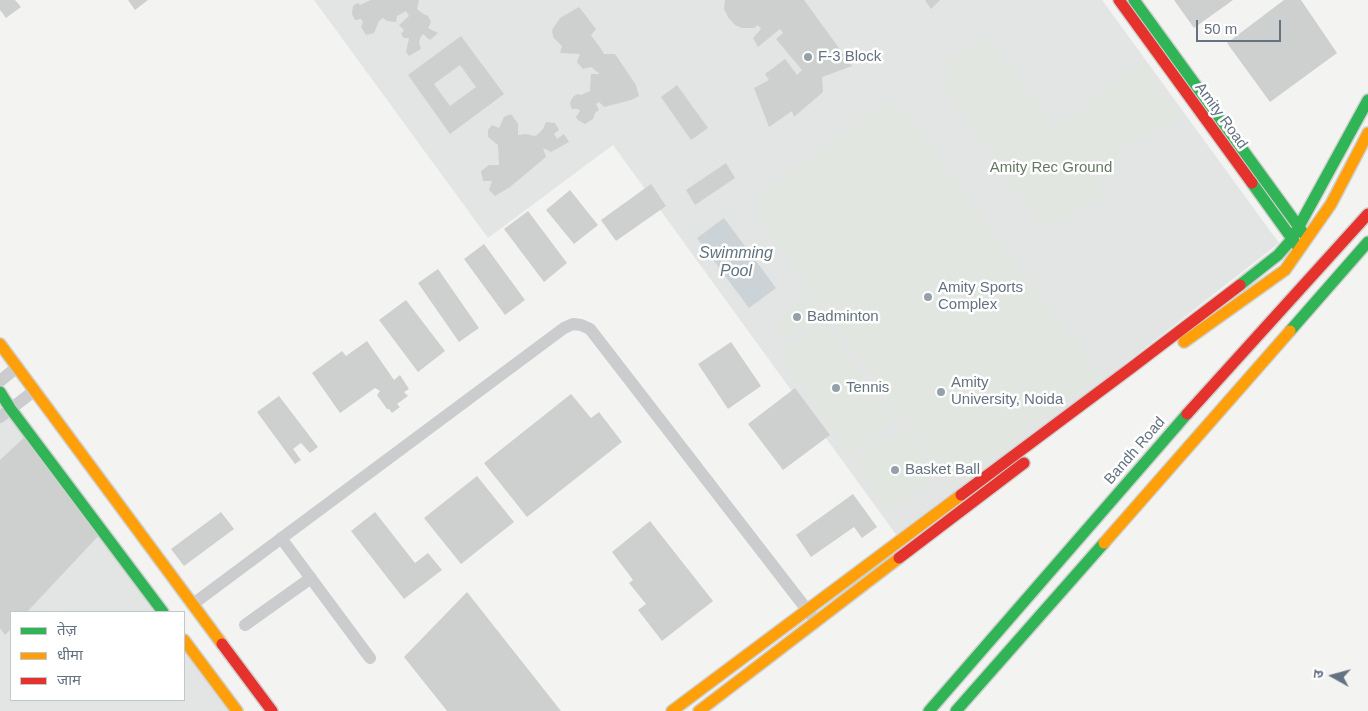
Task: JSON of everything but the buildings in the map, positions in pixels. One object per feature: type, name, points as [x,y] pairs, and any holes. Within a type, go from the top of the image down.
[{"type":"street","name":"Amity Road","points":[[1118,0],[1299,249]]},
{"type":"street","name":"Amity Road","points":[[1134,0],[1307,238]]},
{"type":"street","points":[[672,711],[1185,327],[1278,255],[1299,226],[1368,100]]},
{"type":"street","points":[[1060,435],[1285,270],[1331,204],[1368,133]]},
{"type":"street","name":"Bandh Road","points":[[929,711],[1184,417],[1368,214]]},
{"type":"street","points":[[956,711],[1368,242]]},
{"type":"street","points":[[193,604],[564,328],[573,324],[582,325],[590,329],[816,622]]},
{"type":"street","points":[[0,344],[272,711]]},
{"type":"street","points":[[0,381],[17,367]]},
{"type":"street","points":[[0,417],[34,391]]},
{"type":"street","points":[[0,392],[162,611]]},
{"type":"street","points":[[699,711],[1036,453]]},
{"type":"street","points":[[281,538],[370,658]]},
{"type":"street","points":[[245,625],[311,578]]},
{"type":"street","points":[[185,641],[237,711]]},
{"type":"shaded area","name":"Amity University, Noida","points":[[314,0],[1102,0],[1279,243],[900,540],[613,145],[488,238]]},
{"type":"shaded area","points":[[0,386],[167,611],[10,611],[10,701],[185,701],[185,634],[242,711],[0,711]]},
{"type":"green space","name":"Amity Rec Ground","points":[[989,39],[1055,128],[1141,64],[1181,116],[1091,169],[1106,196],[1045,229],[945,90],[948,62]]},
{"type":"green space","name":"Amity Sports Complex","points":[[887,102],[904,107],[995,238],[1101,374],[953,487],[944,460],[941,457],[936,463],[761,223],[757,212],[758,201],[770,186],[806,163]]},
{"type":"green space","name":"Badminton","points":[[807,295],[821,314],[787,339],[773,320]]},
{"type":"green space","name":"Tennis","points":[[823,323],[894,421],[850,454],[779,355]]},
{"type":"green space","name":"Basket Ball","points":[[903,427],[937,477],[888,512],[853,462]]},
{"type":"water","name":"Swimming Pool","points":[[724,218],[776,288],[749,308],[697,238]]},
{"type":"traffic: fast","points":[[1134,0],[1304,234]]},
{"type":"traffic: fast","points":[[1240,285],[1278,255],[1292,239],[1368,100]]},
{"type":"traffic: fast","points":[[1252,183],[1298,247]]},
{"type":"traffic: fast","points":[[1290,331],[1368,242]]},
{"type":"traffic: fast","points":[[0,392],[162,611]]},
{"type":"traffic: fast","points":[[929,711],[1187,414]]},
{"type":"traffic: fast","points":[[956,711],[1104,543]]},
{"type":"traffic: slow","points":[[1184,342],[1285,270],[1331,204],[1368,133]]},
{"type":"traffic: slow","points":[[1104,543],[1290,331]]},
{"type":"traffic: slow","points":[[0,344],[222,644]]},
{"type":"traffic: slow","points":[[672,711],[961,495]]},
{"type":"traffic: slow","points":[[699,711],[899,558]]},
{"type":"traffic: slow","points":[[185,641],[237,711]]},
{"type":"traffic: jam","points":[[1119,0],[1252,183]]},
{"type":"traffic: jam","points":[[1187,414],[1368,214]]},
{"type":"traffic: jam","points":[[961,495],[1240,285]]},
{"type":"traffic: jam","points":[[899,558],[1024,463]]},
{"type":"traffic: jam","points":[[222,644],[272,711]]},
{"type":"place","name":"F-3 Block","points":[[808,57]]},
{"type":"place","name":"Amity Sports Complex","points":[[928,297]]},
{"type":"place","name":"Badminton","points":[[797,317]]},
{"type":"place","name":"Tennis","points":[[836,388]]},
{"type":"place","name":"Amity University, Noida","points":[[941,392]]},
{"type":"place","name":"Basket Ball","points":[[895,470]]}]
